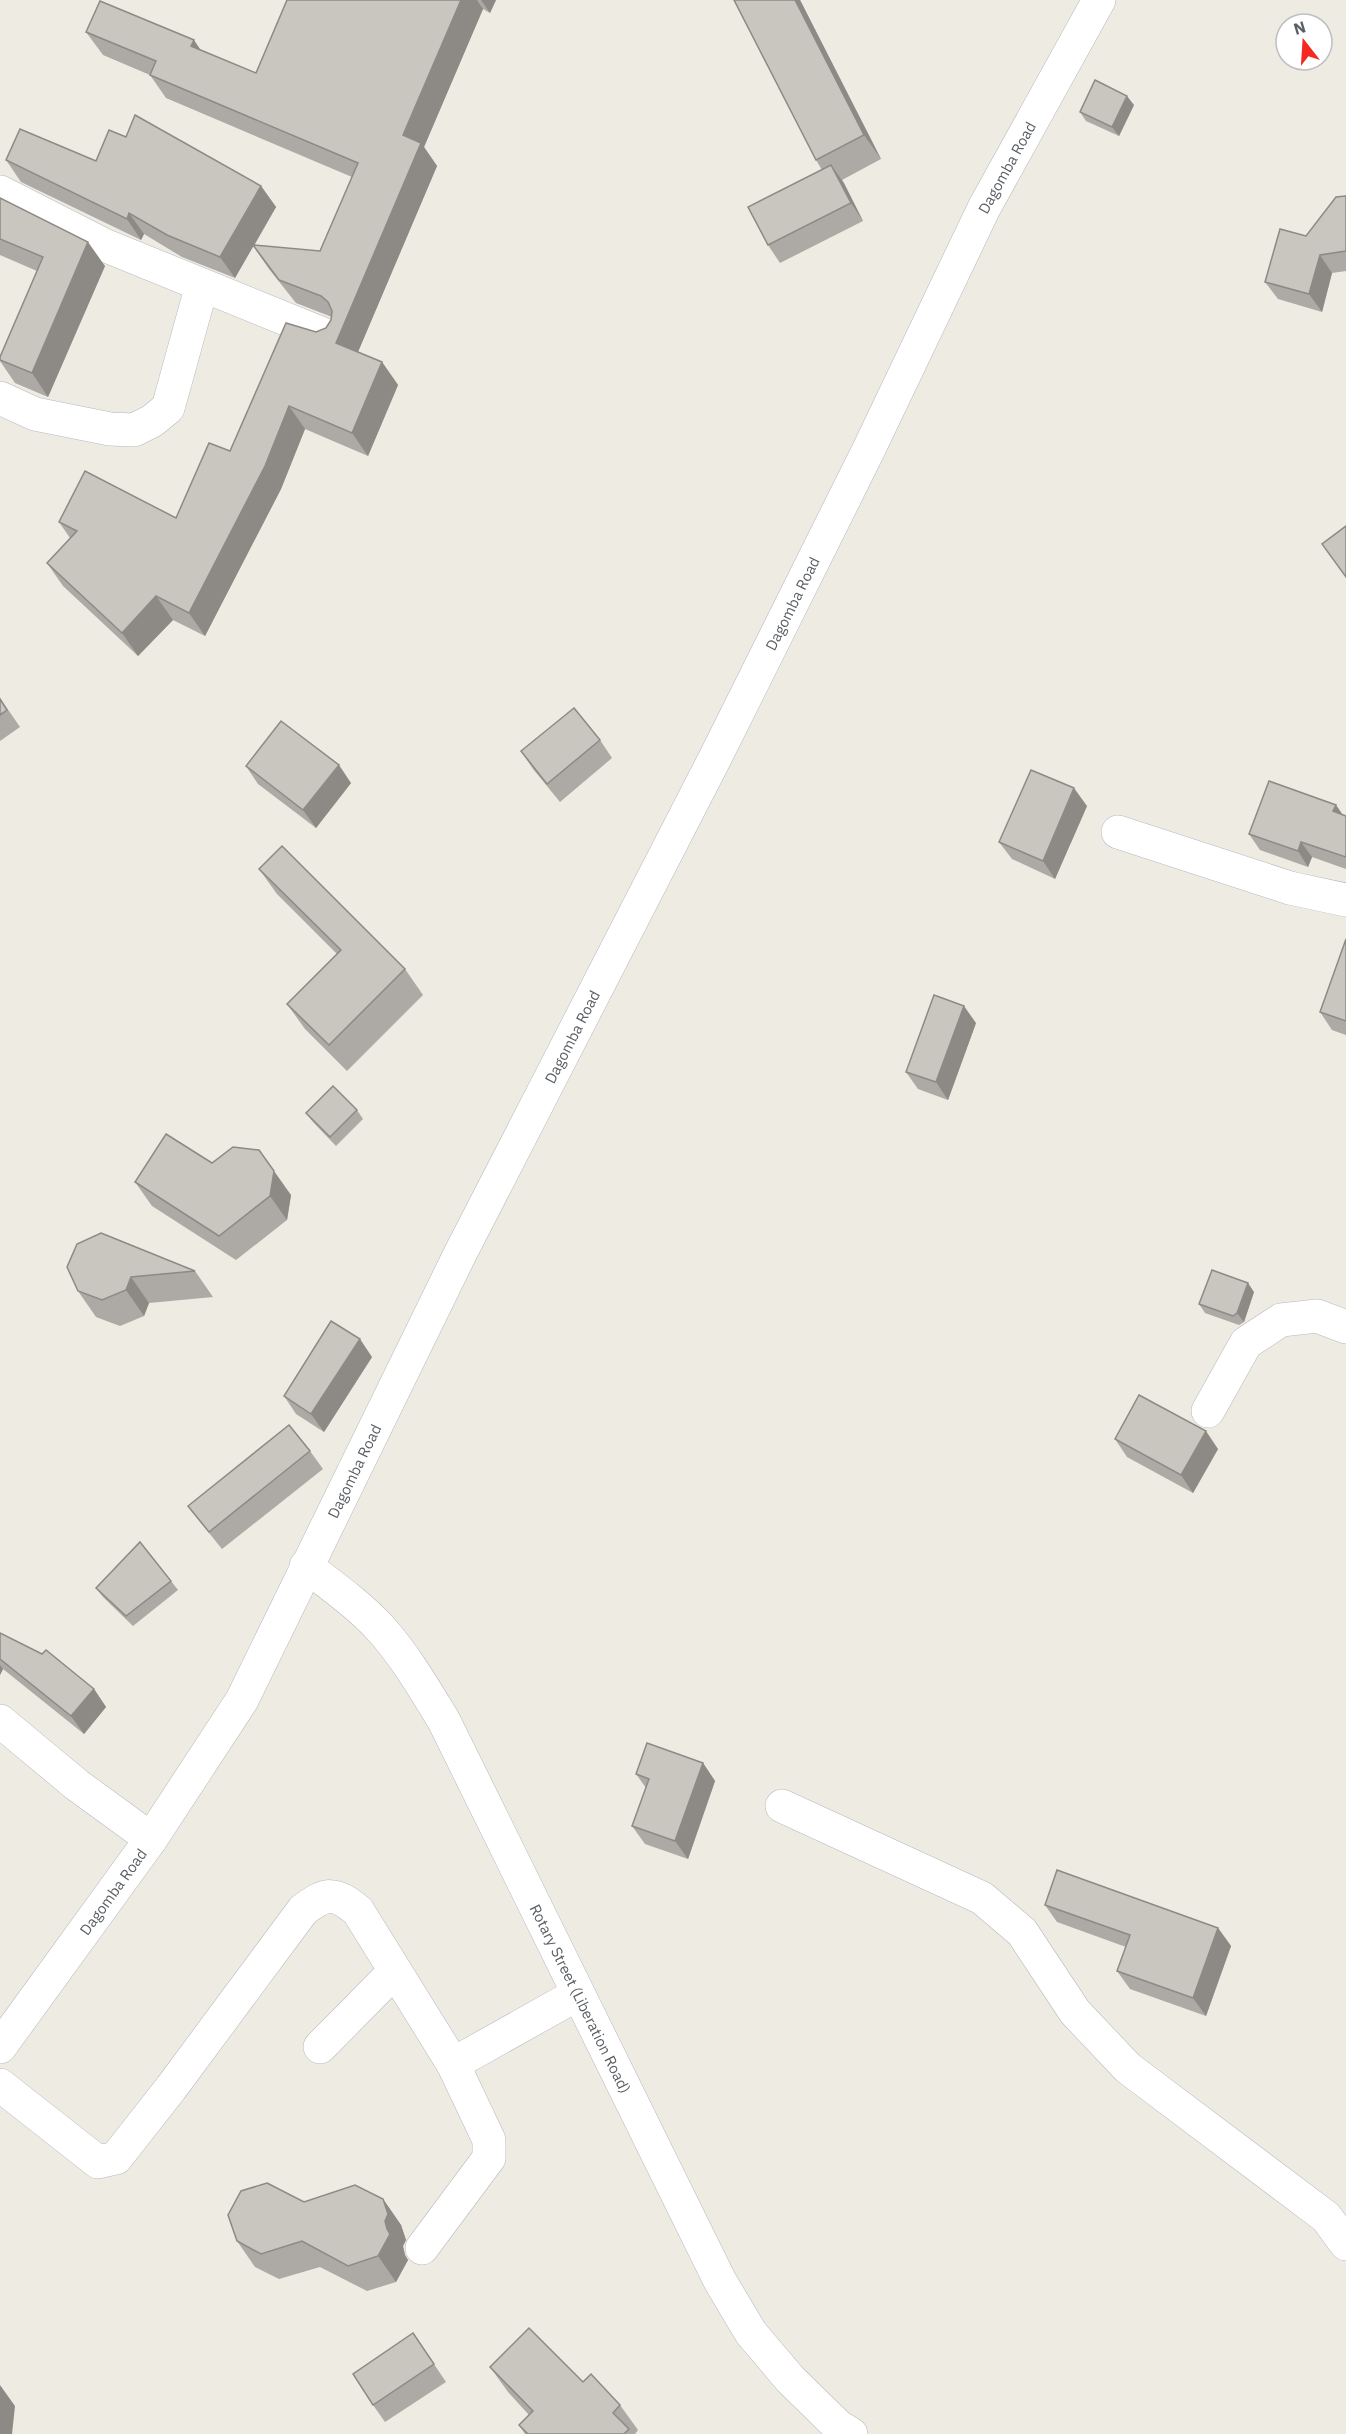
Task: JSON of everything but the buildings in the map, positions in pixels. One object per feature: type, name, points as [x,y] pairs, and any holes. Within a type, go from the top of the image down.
[{"type":"street","name":"Dagomba Road","points":[[0,2047],[151,1839],[242,1700],[460,1254],[721,747],[868,451],[984,208],[1099,0]]},
{"type":"street","points":[[0,192],[104,245],[330,337]]},
{"type":"street","points":[[0,398],[35,414],[110,429],[134,430],[152,421],[168,408],[202,285]]},
{"type":"street","points":[[1118,832],[1290,888],[1346,900]]},
{"type":"street","points":[[1208,1410],[1246,1342],[1281,1320],[1317,1316],[1346,1327]]},
{"type":"street","name":"Rotary Street (Liberation Road)","points":[[306,1566],[344,1594],[381,1630],[438,1712],[720,2282],[751,2332],[790,2379],[838,2426],[850,2434]]},
{"type":"street","points":[[0,1721],[77,1785],[151,1839]]},
{"type":"street","points":[[782,1806],[982,1898],[1022,1932],[1075,2012],[1128,2067],[1326,2217],[1346,2244]]},
{"type":"street","points":[[0,2085],[98,2162],[116,2158],[303,1910],[315,1900],[330,1895],[343,1899],[358,1911],[453,2064],[489,2140],[489,2158],[422,2248]]},
{"type":"street","points":[[320,2047],[395,1971]]},
{"type":"street","points":[[453,2064],[578,1994]]}]
